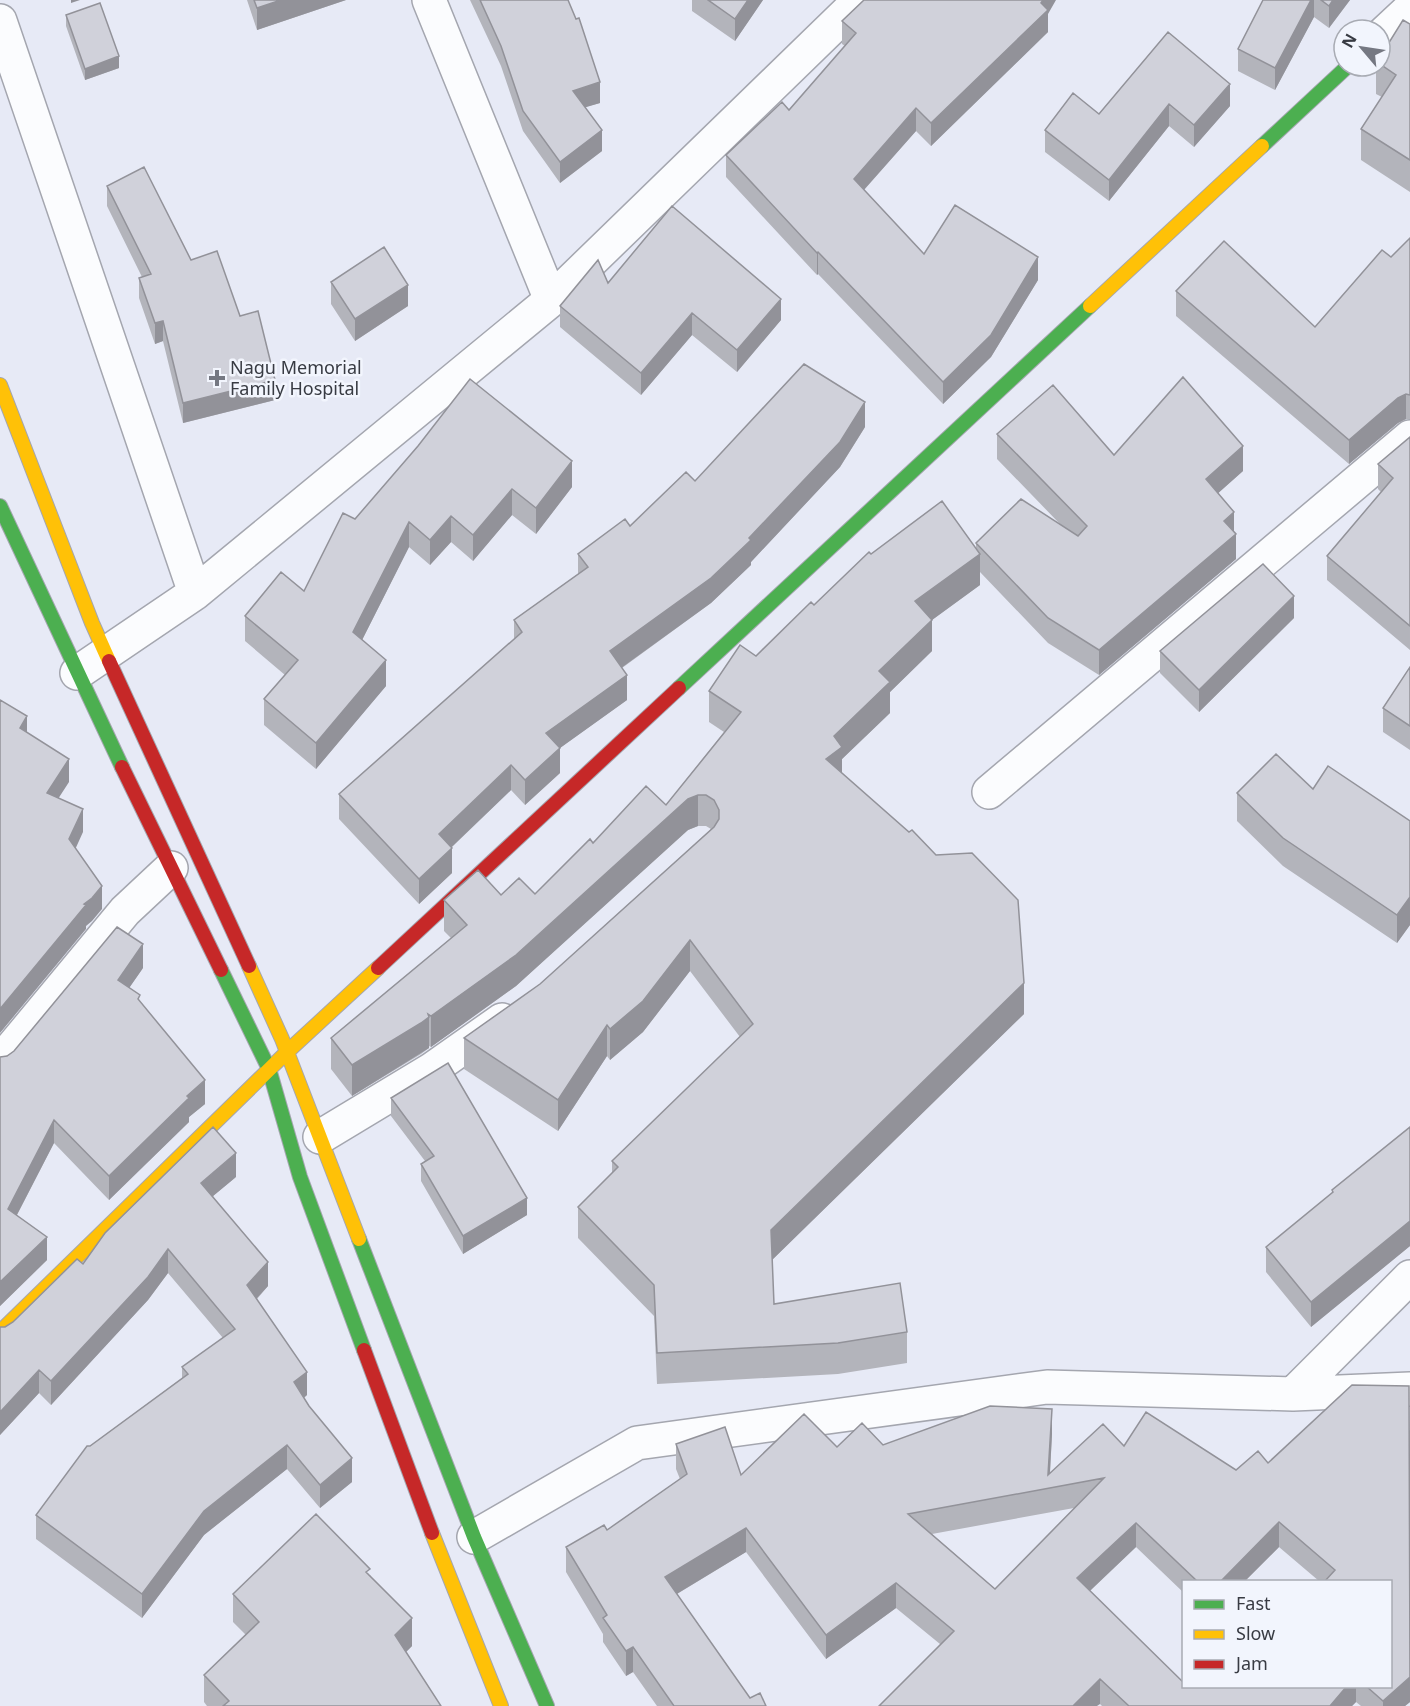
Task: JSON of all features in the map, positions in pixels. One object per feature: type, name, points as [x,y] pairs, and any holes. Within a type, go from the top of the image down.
[{"type":"main road","points":[[0,1332],[286,1052],[1335,78]]},
{"type":"main road","points":[[0,385],[92,623],[286,1052],[474,1537],[548,1706]]},
{"type":"main road","points":[[0,506],[77,673],[269,1069],[300,1177],[439,1554],[501,1706]]},
{"type":"street","points":[[429,0],[551,300]]},
{"type":"street","points":[[77,673],[195,593],[551,300],[829,13],[860,0]]},
{"type":"street","points":[[1392,26],[1410,9]]},
{"type":"street","points":[[0,21],[195,593]]},
{"type":"street","points":[[989,792],[1410,437]]},
{"type":"street","points":[[0,1062],[125,911],[171,868]]},
{"type":"street","points":[[320,1137],[431,1071],[528,1001]]},
{"type":"street","points":[[1293,1394],[1410,1277]]},
{"type":"street","points":[[474,1537],[637,1443],[1047,1387],[1293,1394],[1410,1389]]},
{"type":"building","points":[[254,0],[281,0],[257,8]]},
{"type":"building","points":[[480,0],[568,0],[576,19],[579,18],[600,82],[573,91],[602,130],[560,162],[523,111],[501,46]]},
{"type":"building","points":[[708,0],[748,0],[735,19]]},
{"type":"building","points":[[864,0],[1043,0],[1041,3],[1048,10],[931,123],[916,108],[854,179],[924,254],[955,205],[1038,257],[991,335],[943,382],[817,253],[726,155],[782,102],[789,110],[856,33],[842,21]]},
{"type":"building","points":[[1263,0],[1311,0],[1275,68],[1238,49]]},
{"type":"building","points":[[1321,0],[1333,0],[1329,6]]},
{"type":"building","points":[[100,3],[119,56],[85,69],[66,15]]},
{"type":"building","points":[[1403,20],[1410,24],[1410,160],[1361,129],[1396,75],[1392,72],[1392,38]]},
{"type":"building","points":[[1168,32],[1230,84],[1194,125],[1169,104],[1109,180],[1045,130],[1073,93],[1099,114]]},
{"type":"building","points":[[144,167],[191,260],[217,251],[240,316],[258,311],[275,380],[183,403],[163,321],[155,323],[139,278],[151,274],[107,186]]},
{"type":"building","points":[[672,206],[781,299],[737,350],[692,313],[641,373],[560,306],[598,260],[608,283]]},
{"type":"building","points":[[1410,238],[1410,395],[1406,394],[1398,398],[1349,440],[1176,291],[1224,241],[1315,327],[1382,250],[1391,257]]},
{"type":"building","points":[[384,247],[408,285],[355,319],[331,282]]},
{"type":"building","points":[[804,364],[865,402],[840,442],[749,538],[751,540],[711,578],[610,651],[627,675],[546,733],[560,748],[525,780],[511,765],[439,834],[452,848],[419,879],[339,794],[522,632],[514,620],[588,567],[578,554],[625,519],[630,526],[686,472],[695,481]]},
{"type":"building","points":[[1183,377],[1243,446],[1206,479],[1234,512],[1224,521],[1236,534],[1099,650],[1048,618],[976,543],[1021,499],[1078,536],[1087,526],[997,434],[1053,385],[1114,455]]},
{"type":"building","points":[[470,379],[572,461],[536,508],[512,489],[473,535],[451,516],[430,540],[409,522],[353,632],[386,660],[316,743],[264,699],[298,660],[245,616],[281,572],[304,591],[343,513],[355,519],[418,446]]},
{"type":"building","points":[[1410,437],[1410,626],[1327,556],[1393,478],[1378,464]]},
{"type":"building","points":[[942,501],[980,554],[915,601],[932,620],[879,671],[890,682],[834,736],[842,747],[826,759],[909,832],[912,830],[936,855],[972,853],[1018,900],[1024,983],[771,1230],[774,1304],[900,1283],[907,1332],[838,1343],[657,1353],[654,1285],[578,1207],[618,1167],[612,1161],[753,1024],[690,940],[643,1001],[610,1029],[607,1025],[558,1100],[464,1038],[540,984],[714,827],[719,819],[719,810],[714,800],[706,795],[688,799],[516,955],[431,1016],[428,1014],[429,1017],[421,1023],[352,1065],[331,1038],[467,925],[444,900],[478,870],[501,895],[519,878],[535,894],[590,839],[593,843],[646,786],[666,805],[741,712],[709,691],[740,645],[756,656],[811,602],[814,605],[869,552],[871,554]]},
{"type":"building","points":[[1263,564],[1294,596],[1199,690],[1160,651]]},
{"type":"building","points":[[1410,667],[1410,726],[1383,708]]},
{"type":"building","points":[[0,700],[27,716],[20,728],[69,759],[47,793],[83,809],[69,839],[102,886],[84,904],[86,905],[0,1009]]},
{"type":"building","points":[[1276,754],[1313,789],[1328,766],[1410,821],[1410,897],[1397,915],[1283,838],[1237,793]]},
{"type":"building","points":[[117,927],[143,944],[118,980],[140,995],[138,999],[205,1080],[109,1176],[54,1120],[8,1209],[47,1237],[0,1282],[0,1057],[7,1056],[14,1051]]},
{"type":"building","points":[[448,1063],[527,1198],[463,1236],[421,1164],[434,1156],[391,1098]]},
{"type":"building","points":[[213,1127],[236,1153],[201,1183],[268,1262],[247,1285],[307,1372],[294,1382],[309,1406],[352,1458],[320,1485],[287,1445],[204,1511],[142,1594],[36,1515],[87,1446],[188,1374],[182,1367],[235,1329],[168,1249],[148,1277],[51,1381],[39,1370],[0,1412],[0,1327],[13,1322],[77,1259],[83,1264],[105,1233]]},
{"type":"building","points":[[1410,1127],[1410,1221],[1311,1302],[1266,1247]]},
{"type":"building","points":[[1352,1385],[1409,1386],[1410,1677],[1383,1701],[1368,1688],[1392,1688],[1392,1580],[1326,1580],[1335,1570],[1279,1522],[1222,1580],[1196,1580],[1136,1523],[1077,1578],[1182,1681],[1182,1688],[1345,1688],[1330,1706],[1129,1706],[1100,1679],[1073,1706],[879,1706],[954,1631],[896,1583],[826,1635],[746,1528],[665,1577],[750,1698],[760,1693],[766,1706],[674,1706],[633,1647],[626,1651],[603,1618],[607,1615],[566,1547],[604,1525],[607,1530],[687,1474],[676,1444],[725,1427],[741,1475],[804,1414],[837,1447],[862,1423],[883,1445],[990,1406],[1052,1409],[1048,1475],[1103,1424],[1124,1446],[1146,1412],[1236,1470],[1258,1451],[1268,1463]],"holes":[[[1104,1478],[995,1589],[908,1514]]]},
{"type":"building","points":[[316,1514],[370,1569],[366,1572],[412,1618],[395,1635],[441,1706],[223,1706],[229,1701],[204,1675],[259,1622],[233,1594]]},
{"type":"traffic: fast","points":[[1262,146],[1335,78]]},
{"type":"traffic: fast","points":[[679,688],[1090,306]]},
{"type":"traffic: fast","points":[[0,506],[122,767]]},
{"type":"traffic: fast","points":[[221,970],[269,1069],[300,1177],[364,1350]]},
{"type":"traffic: fast","points":[[359,1239],[474,1537],[547,1706]]},
{"type":"traffic: slow","points":[[1090,306],[1262,146]]},
{"type":"traffic: slow","points":[[0,385],[92,623],[109,661]]},
{"type":"traffic: slow","points":[[249,966],[282,1039],[359,1239]]},
{"type":"traffic: slow","points":[[0,1332],[287,1052],[378,968]]},
{"type":"traffic: slow","points":[[432,1533],[501,1706]]},
{"type":"traffic: jam","points":[[109,661],[249,966]]},
{"type":"traffic: jam","points":[[378,968],[679,688]]},
{"type":"traffic: jam","points":[[122,767],[221,970]]},
{"type":"traffic: jam","points":[[364,1350],[432,1533]]},
{"type":"place","name":"Nagu Memorial Family Hospital","points":[[217,378]]}]
